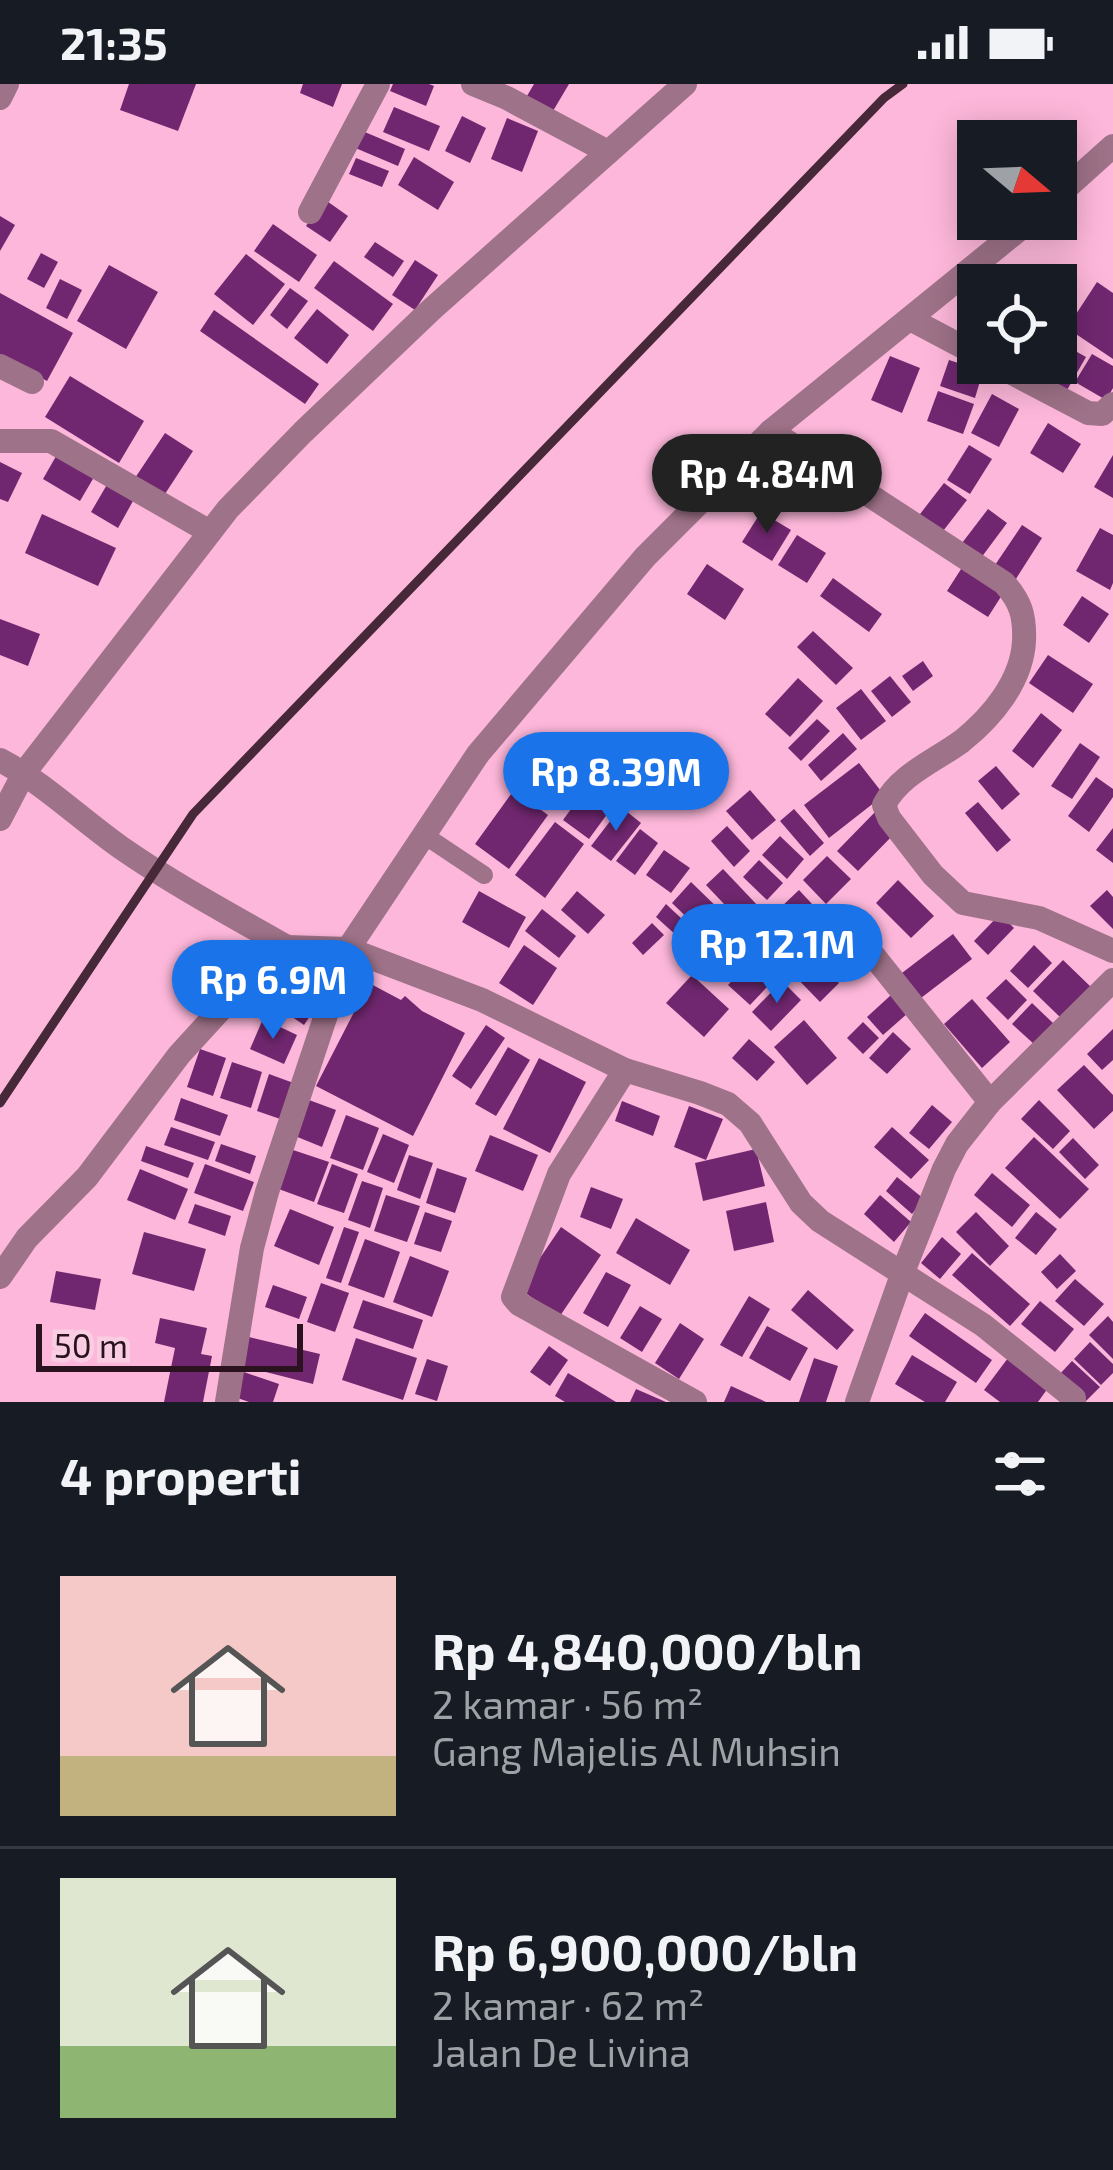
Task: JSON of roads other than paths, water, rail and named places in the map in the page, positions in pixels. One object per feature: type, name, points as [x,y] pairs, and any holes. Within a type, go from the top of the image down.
[{"type":"street","points":[[0,98],[8,84]]},
{"type":"street","points":[[310,212],[377,84]]},
{"type":"street","points":[[473,84],[608,152]]},
{"type":"street","points":[[0,819],[24,773],[228,509],[432,309],[685,84]]},
{"type":"street","points":[[1077,178],[1113,146]]},
{"type":"street","points":[[227,1402],[256,1230],[348,949],[478,754],[644,557],[771,431],[1006,240]]},
{"type":"street","points":[[910,319],[957,344]]},
{"type":"street","points":[[0,366],[32,382]]},
{"type":"street","points":[[1033,384],[1088,413],[1102,414],[1113,404]]},
{"type":"street","points":[[771,431],[1004,583],[1020,601],[1023,652],[1005,697],[961,741],[891,791],[884,805],[933,875],[963,903],[1040,918],[1113,951]]},
{"type":"street","points":[[0,442],[51,441],[210,532]]},
{"type":"street","points":[[0,760],[136,857],[286,947],[348,949],[482,1000],[625,1070],[728,1105],[750,1123],[801,1203],[820,1221],[983,1325],[1074,1402]]},
{"type":"street","points":[[846,921],[990,1102]]},
{"type":"street","points":[[0,1277],[27,1238],[87,1177],[179,1055],[286,947]]},
{"type":"street","points":[[860,1401],[903,1272],[950,1156],[990,1102],[1113,980]]},
{"type":"street","points":[[625,1070],[560,1174],[513,1297],[694,1402]]},
{"type":"lane","points":[[424,836],[484,875]]},
{"type":"railway","points":[[0,1103],[193,814],[884,98],[903,84]]}]
